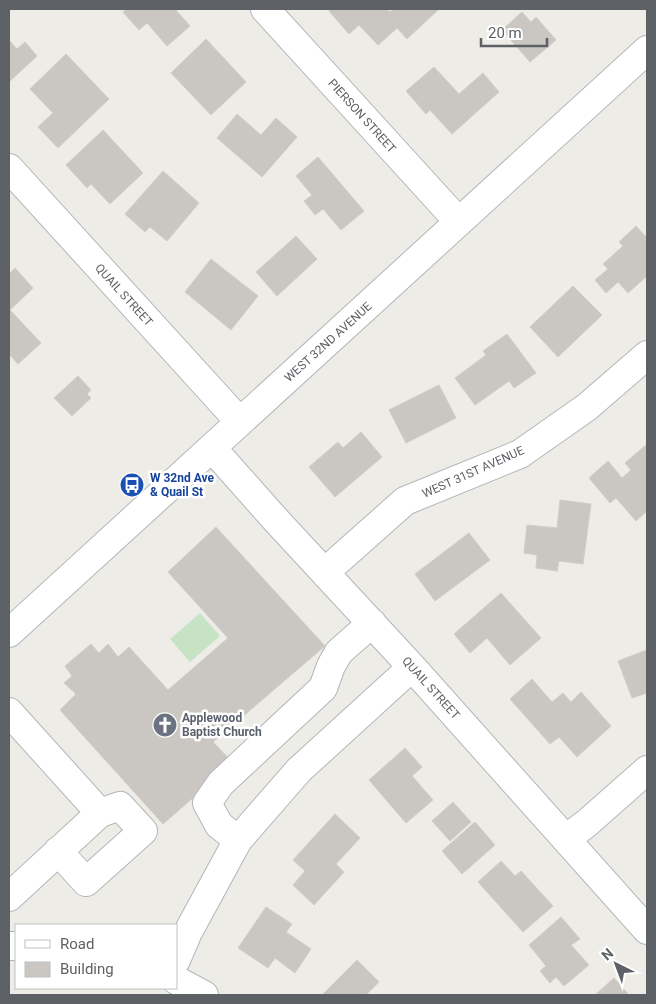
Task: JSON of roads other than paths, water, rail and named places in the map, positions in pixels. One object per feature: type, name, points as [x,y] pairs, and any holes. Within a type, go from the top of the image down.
[{"type":"street","name":"PIERSON STREET","points":[[266,9],[459,222]]},
{"type":"street","name":"WEST 32ND AVENUE","points":[[9,633],[647,50]]},
{"type":"street","name":"QUAIL STREET","points":[[9,168],[240,422]]},
{"type":"street","name":"WEST 31ST AVENUE","points":[[325,572],[405,502],[520,454],[587,407],[647,355]]},
{"type":"street","name":"QUAIL STREET","points":[[212,448],[412,667],[647,930]]},
{"type":"street","points":[[238,840],[219,825],[207,803],[221,783],[323,688],[331,666],[339,652],[372,623]]},
{"type":"street","points":[[178,955],[188,932],[238,840],[299,770],[412,667]]},
{"type":"street","points":[[9,712],[100,813]]},
{"type":"street","points":[[566,839],[647,770]]},
{"type":"street","points":[[9,897],[58,851],[100,813],[120,806],[143,831],[86,882],[58,851]]},
{"type":"street","points":[[178,981],[204,995]]},
{"type":"place","name":"W 32nd Ave & Quail St","points":[[132,485]]},
{"type":"place","name":"Applewood Baptist Church","points":[[165,725]]}]
